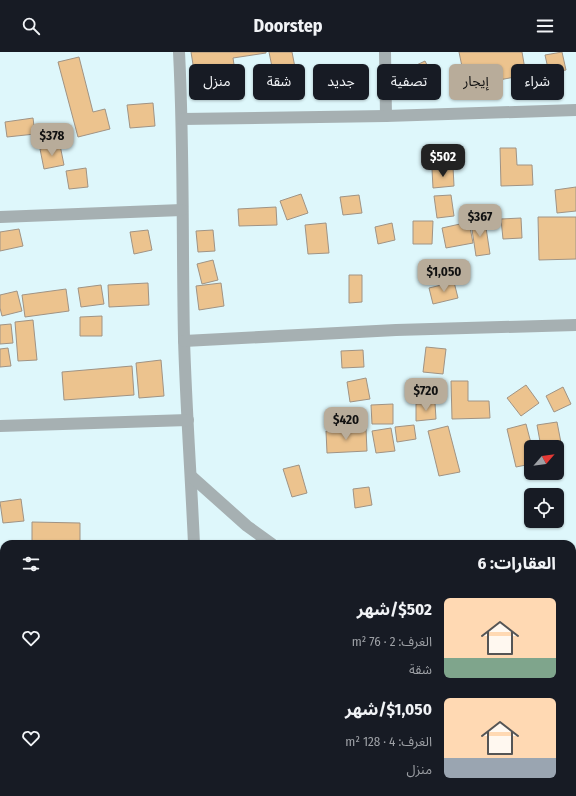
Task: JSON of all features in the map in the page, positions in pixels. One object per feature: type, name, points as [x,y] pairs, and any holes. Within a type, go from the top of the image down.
[{"type":"street","points":[[179,52],[182,119],[184,341],[194,540]]},
{"type":"street","points":[[385,52],[386,116]]},
{"type":"street","points":[[182,119],[386,116],[576,110]]},
{"type":"street","points":[[0,217],[182,210]]},
{"type":"street","points":[[184,341],[396,330],[576,325]]},
{"type":"street","points":[[0,426],[188,420]]},
{"type":"street","points":[[191,476],[248,526],[267,540]]},
{"type":"building","points":[[191,52],[266,52],[233,58],[234,64],[193,64]]},
{"type":"building","points":[[269,52],[292,52],[294,64],[271,64]]},
{"type":"building","points":[[459,52],[522,52],[524,64],[511,64],[511,78],[503,79],[503,64],[461,64]]},
{"type":"building","points":[[562,52],[566,70],[564,70],[564,64],[547,64],[545,55]]},
{"type":"building","points":[[79,57],[93,112],[105,109],[110,129],[78,137],[58,62]]},
{"type":"building","points":[[425,61],[427,64],[419,64]]},
{"type":"building","points":[[153,103],[155,126],[130,128],[127,105]]},
{"type":"building","points":[[33,118],[35,134],[7,137],[5,122]]},
{"type":"building","points":[[60,145],[64,165],[44,169],[40,149]]},
{"type":"building","points":[[500,148],[516,148],[517,165],[532,165],[533,185],[501,186]]},
{"type":"building","points":[[453,167],[454,186],[433,188],[432,169]]},
{"type":"building","points":[[86,168],[88,187],[69,189],[66,171]]},
{"type":"building","points":[[576,187],[576,211],[557,213],[555,190]]},
{"type":"building","points":[[301,194],[308,213],[287,220],[280,201]]},
{"type":"building","points":[[359,195],[362,213],[343,215],[340,197]]},
{"type":"building","points":[[451,195],[454,216],[437,218],[434,196]]},
{"type":"building","points":[[276,207],[277,225],[239,226],[238,209]]},
{"type":"building","points":[[538,217],[576,217],[576,259],[539,260]]},
{"type":"building","points":[[521,218],[522,238],[503,239],[501,219]]},
{"type":"building","points":[[413,221],[433,221],[432,244],[413,244]]},
{"type":"building","points":[[485,221],[490,254],[476,256],[471,223]]},
{"type":"building","points":[[469,222],[473,243],[446,248],[442,228]]},
{"type":"building","points":[[326,223],[329,253],[308,254],[305,225]]},
{"type":"building","points":[[392,223],[395,240],[378,244],[375,227]]},
{"type":"building","points":[[19,229],[23,246],[0,251],[0,232]]},
{"type":"building","points":[[148,230],[152,250],[134,254],[130,232]]},
{"type":"building","points":[[213,230],[215,251],[198,252],[196,231]]},
{"type":"building","points":[[213,260],[218,280],[202,284],[197,264]]},
{"type":"building","points":[[349,275],[362,275],[362,302],[349,303]]},
{"type":"building","points":[[454,282],[458,298],[433,304],[429,288]]},
{"type":"building","points":[[148,283],[149,305],[109,307],[108,285]]},
{"type":"building","points":[[221,283],[224,306],[199,310],[196,286]]},
{"type":"building","points":[[101,285],[104,304],[81,307],[78,288]]},
{"type":"building","points":[[66,289],[69,311],[25,317],[22,295]]},
{"type":"building","points":[[17,291],[22,311],[2,316],[0,308],[0,295]]},
{"type":"building","points":[[102,316],[102,336],[80,336],[80,317]]},
{"type":"building","points":[[33,320],[37,360],[18,361],[15,322]]},
{"type":"building","points":[[11,324],[13,343],[0,344],[0,325]]},
{"type":"building","points":[[426,347],[446,349],[443,374],[423,372]]},
{"type":"building","points":[[8,348],[11,366],[0,367],[0,349]]},
{"type":"building","points":[[363,350],[364,367],[342,368],[341,351]]},
{"type":"building","points":[[161,360],[164,396],[139,398],[136,363]]},
{"type":"building","points":[[132,366],[134,395],[64,400],[62,372]]},
{"type":"building","points":[[366,378],[370,399],[350,402],[347,382]]},
{"type":"building","points":[[451,381],[468,381],[468,401],[489,401],[490,418],[452,419]]},
{"type":"building","points":[[526,385],[539,403],[521,416],[507,398]]},
{"type":"building","points":[[563,387],[571,404],[554,412],[546,396]]},
{"type":"building","points":[[435,403],[436,419],[416,421],[416,404]]},
{"type":"building","points":[[393,404],[393,424],[372,424],[371,405]]},
{"type":"building","points":[[557,422],[560,440],[540,440],[537,425]]},
{"type":"building","points":[[526,424],[530,440],[524,440],[524,465],[516,467],[507,429]]},
{"type":"building","points":[[414,425],[416,439],[397,442],[395,427]]},
{"type":"building","points":[[448,426],[460,472],[439,476],[428,431]]},
{"type":"building","points":[[391,428],[395,451],[376,453],[372,431]]},
{"type":"building","points":[[366,429],[367,451],[327,453],[326,431]]},
{"type":"building","points":[[299,465],[307,493],[292,497],[283,469]]},
{"type":"building","points":[[369,487],[372,505],[355,508],[353,489]]},
{"type":"building","points":[[21,499],[24,521],[3,523],[0,502]]},
{"type":"building","points":[[32,522],[80,523],[80,540],[32,540]]}]
